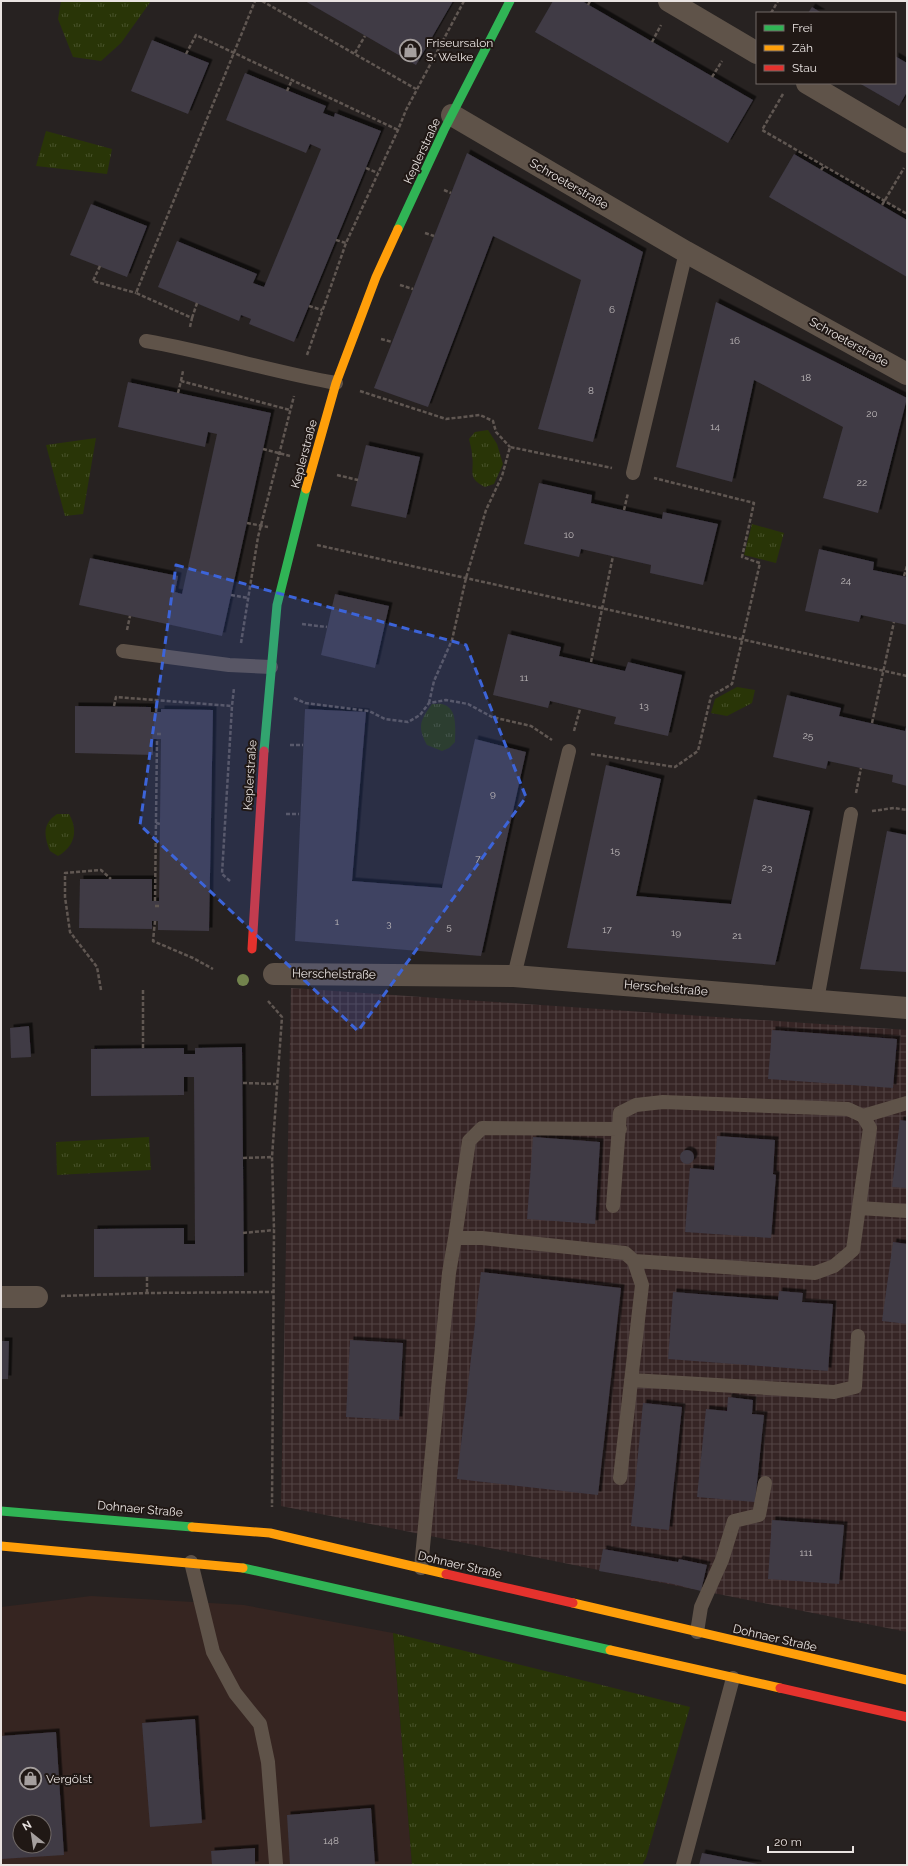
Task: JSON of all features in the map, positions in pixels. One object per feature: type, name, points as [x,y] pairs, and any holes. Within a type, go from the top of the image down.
[{"type":"main road","name":"Keplerstraße","points":[[252,949],[264,745],[277,605],[293,540],[336,383],[376,277],[452,115],[510,1]]},
{"type":"main road","name":"Dohnaer Straße","points":[[1,1511],[270,1533],[907,1680]]},
{"type":"main road","points":[[1,1546],[239,1567],[907,1717]]},
{"type":"street","points":[[668,1],[756,52]]},
{"type":"street","points":[[809,84],[907,142]]},
{"type":"street","name":"Schroeterstraße","points":[[452,115],[686,252],[907,374]]},
{"type":"street","name":"Herschelstraße","points":[[274,974],[514,976],[907,1008]]},
{"type":"street","points":[[1,1297],[37,1297]]},
{"type":"lane","points":[[633,473],[686,252]]},
{"type":"lane","points":[[146,341],[186,348],[300,377],[336,383]]},
{"type":"lane","points":[[123,650],[229,665],[271,667]]},
{"type":"lane","points":[[514,976],[569,751]]},
{"type":"lane","points":[[817,1000],[851,814]]},
{"type":"lane","points":[[455,1238],[482,1238],[625,1254],[634,1260],[815,1273],[834,1266],[854,1250],[870,1128],[863,1116],[848,1109],[664,1102],[636,1105],[620,1113],[620,1129],[613,1206]]},
{"type":"lane","points":[[863,1116],[907,1103]]},
{"type":"lane","points":[[420,1568],[449,1273],[469,1141],[482,1128],[620,1129]]},
{"type":"lane","points":[[859,1208],[907,1211]]},
{"type":"lane","points":[[620,1478],[642,1285],[634,1260]]},
{"type":"lane","points":[[631,1380],[834,1392],[855,1387],[858,1336]]},
{"type":"lane","points":[[697,1632],[701,1607],[722,1560],[734,1521],[759,1515],[765,1483]]},
{"type":"lane","points":[[191,1562],[213,1652],[235,1692],[260,1724],[268,1762],[276,1864]]},
{"type":"lane","points":[[683,1865],[733,1678]]},
{"type":"path","points":[[136,294],[255,1]]},
{"type":"path","points":[[262,1],[416,89]]},
{"type":"path","points":[[300,377],[346,243],[416,89],[464,1]]},
{"type":"path","points":[[588,5],[590,1]]},
{"type":"path","points":[[772,12],[778,1]]},
{"type":"path","points":[[186,54],[196,35],[398,130]]},
{"type":"path","points":[[355,53],[365,36]]},
{"type":"path","points":[[287,90],[292,80]]},
{"type":"path","points":[[786,90],[762,130],[907,214]]},
{"type":"path","points":[[882,205],[907,162]]},
{"type":"path","points":[[821,170],[824,166]]},
{"type":"path","points":[[366,168],[378,173]]},
{"type":"path","points":[[336,240],[346,243]]},
{"type":"path","points":[[100,266],[93,281],[136,294],[192,318]]},
{"type":"path","points":[[186,348],[192,318],[197,303]]},
{"type":"path","points":[[309,306],[322,310]]},
{"type":"path","points":[[178,393],[181,381],[290,410]]},
{"type":"path","points":[[336,383],[446,419],[480,415],[493,420],[496,432],[510,447],[633,473],[754,503],[742,557],[760,563],[732,684],[711,696],[698,751],[675,766],[569,751],[531,726],[492,717],[468,704],[446,700],[429,703]]},
{"type":"path","points":[[290,696],[305,703],[369,711],[385,719],[408,722],[420,715],[429,703],[434,681],[452,640],[466,578],[486,510],[502,476],[510,447]]},
{"type":"path","points":[[263,449],[291,456]]},
{"type":"path","points":[[247,523],[272,528]]},
{"type":"path","points":[[293,540],[742,638],[907,676]]},
{"type":"path","points":[[590,662],[613,556]]},
{"type":"path","points":[[904,576],[907,566]]},
{"type":"path","points":[[231,595],[248,598]]},
{"type":"path","points":[[872,723],[894,622]]},
{"type":"path","points":[[114,706],[116,697],[232,706]]},
{"type":"path","points":[[156,712],[157,700]]},
{"type":"path","points":[[569,751],[580,708]]},
{"type":"path","points":[[157,734],[162,734]]},
{"type":"path","points":[[155,901],[157,739]]},
{"type":"path","points":[[851,814],[894,808],[907,810]]},
{"type":"path","points":[[101,990],[97,967],[70,932],[65,897],[65,873],[101,870],[111,879]]},
{"type":"path","points":[[155,906],[160,906]]},
{"type":"path","points":[[155,921],[153,941],[193,958],[213,969]]},
{"type":"path","points":[[143,990],[143,1048]]},
{"type":"path","points":[[268,1001],[282,1017],[276,1084],[272,1157],[274,1230],[272,1508],[270,1533]]},
{"type":"path","points":[[243,1083],[276,1084]]},
{"type":"path","points":[[243,1158],[272,1157]]},
{"type":"path","points":[[244,1233],[274,1230]]},
{"type":"path","points":[[147,1277],[147,1293]]},
{"type":"path","points":[[37,1297],[147,1293],[273,1292]]},
{"type":"highlighted area","points":[[176,565],[466,645],[526,797],[358,1031],[140,825]]},
{"type":"shaded area","points":[[291,988],[907,1030],[907,1632],[281,1506]]},
{"type":"shaded area","points":[[91,1596],[244,1605],[393,1633],[412,1865],[1,1865],[1,1607]]},
{"type":"green space","points":[[61,1],[151,1],[121,43],[101,61],[73,57],[58,19]]},
{"type":"green space","points":[[46,131],[112,149],[107,174],[36,166]]},
{"type":"green space","points":[[488,430],[497,444],[503,464],[494,484],[485,487],[475,480],[472,474],[473,461],[469,439],[475,432]]},
{"type":"green space","points":[[96,438],[83,514],[65,516],[46,445]]},
{"type":"green space","points":[[752,524],[784,533],[776,563],[744,555]]},
{"type":"green space","points":[[737,687],[755,690],[752,703],[727,716],[711,713],[715,699]]},
{"type":"green space","points":[[432,704],[445,705],[452,711],[454,716],[455,742],[449,748],[442,751],[427,745],[422,733],[421,724]]},
{"type":"green space","points":[[57,814],[69,814],[74,826],[71,843],[68,848],[58,856],[50,851],[46,840],[47,826],[52,818]]},
{"type":"green space","points":[[149,1137],[151,1170],[57,1175],[56,1142]]},
{"type":"green space","points":[[393,1633],[690,1707],[646,1858],[642,1865],[412,1865]]},
{"type":"building","points":[[305,1],[453,1],[416,65]]},
{"type":"building","points":[[553,1],[582,1],[753,100],[728,143],[535,32]]},
{"type":"building","points":[[812,7],[820,12],[809,12]]},
{"type":"building","points":[[152,40],[209,63],[188,114],[131,91]]},
{"type":"building","points":[[896,57],[907,63],[907,92],[899,106],[861,84],[896,84]]},
{"type":"building","points":[[245,73],[326,106],[323,113],[334,117],[335,113],[381,131],[294,342],[249,324],[251,319],[241,315],[239,321],[158,287],[177,241],[257,274],[253,283],[264,287],[321,149],[310,144],[306,153],[226,120]]},
{"type":"building","points":[[467,153],[643,252],[593,442],[538,429],[581,280],[493,236],[428,407],[374,388]]},
{"type":"building","points":[[794,154],[907,220],[907,277],[769,197]]},
{"type":"building","points":[[91,204],[147,226],[127,277],[70,255]]},
{"type":"building","points":[[716,302],[907,398],[878,513],[823,498],[843,427],[754,380],[732,482],[676,467]]},
{"type":"building","points":[[128,382],[271,413],[222,636],[79,605],[90,558],[178,576],[175,592],[182,594],[217,434],[208,432],[205,447],[118,427]]},
{"type":"building","points":[[366,445],[420,457],[406,518],[351,506]]},
{"type":"building","points":[[539,483],[592,495],[591,503],[662,519],[663,512],[718,524],[703,585],[650,573],[651,565],[581,549],[579,557],[524,544]]},
{"type":"building","points":[[819,549],[874,562],[873,570],[907,577],[907,625],[861,615],[859,622],[805,611]]},
{"type":"building","points":[[335,594],[389,606],[375,668],[321,655]]},
{"type":"building","points":[[508,634],[561,647],[559,656],[625,671],[628,662],[682,675],[668,736],[614,724],[616,717],[550,701],[548,708],[493,695]]},
{"type":"building","points":[[787,695],[841,708],[839,716],[905,731],[907,723],[907,786],[892,782],[893,775],[828,761],[826,769],[773,757]]},
{"type":"building","points":[[75,706],[151,707],[151,712],[161,712],[161,709],[213,710],[209,931],[158,930],[158,921],[152,921],[152,929],[79,928],[80,879],[152,879],[152,901],[159,901],[161,739],[153,739],[153,755],[75,753]]},
{"type":"building","points":[[305,709],[366,712],[352,881],[442,888],[475,739],[526,752],[481,956],[295,941]]},
{"type":"building","points":[[606,765],[661,779],[636,896],[731,904],[754,799],[810,811],[775,965],[567,948]]},
{"type":"building","points":[[887,831],[907,835],[907,972],[860,969]]},
{"type":"building","points":[[29,1026],[31,1057],[11,1058],[10,1028]]},
{"type":"building","points":[[772,1030],[897,1039],[893,1088],[768,1079]]},
{"type":"building","points":[[242,1047],[244,1276],[94,1277],[94,1229],[184,1228],[184,1244],[195,1244],[194,1077],[184,1077],[184,1095],[91,1096],[91,1049],[184,1048],[184,1054],[195,1054],[195,1048]]},
{"type":"building","points":[[900,1120],[907,1121],[907,1188],[892,1187]]},
{"type":"building","points":[[717,1136],[775,1140],[773,1174],[776,1175],[771,1238],[685,1232],[690,1168],[714,1170]]},
{"type":"building","points":[[533,1137],[600,1142],[595,1224],[527,1219]]},
{"type":"building","points":[[684,1150],[690,1150],[694,1154],[694,1160],[690,1164],[684,1164],[680,1160],[680,1154]]},
{"type":"building","points":[[893,1242],[907,1244],[907,1324],[882,1321]]},
{"type":"building","points":[[481,1272],[621,1288],[598,1495],[457,1479]]},
{"type":"building","points":[[779,1291],[803,1293],[802,1302],[833,1304],[828,1371],[668,1359],[673,1292],[778,1300]]},
{"type":"building","points":[[350,1340],[403,1343],[399,1420],[346,1417]]},
{"type":"building","points":[[1,1341],[9,1341],[8,1379],[1,1379]]},
{"type":"building","points":[[728,1397],[753,1400],[752,1414],[764,1415],[755,1502],[697,1497],[706,1409],[727,1411]]},
{"type":"building","points":[[643,1403],[682,1407],[669,1530],[631,1526]]},
{"type":"building","points":[[772,1520],[844,1525],[839,1584],[768,1579]]},
{"type":"building","points":[[603,1549],[678,1562],[679,1559],[707,1565],[701,1591],[673,1584],[599,1571]]},
{"type":"building","points":[[195,1719],[202,1823],[150,1827],[142,1723]]},
{"type":"building","name":"Vergölst","points":[[56,1732],[64,1855],[1,1859],[1,1736]]},
{"type":"building","points":[[371,1808],[375,1865],[290,1865],[287,1815]]},
{"type":"building","points":[[255,1848],[255,1865],[212,1865],[211,1851]]},
{"type":"building","points":[[702,1853],[758,1864],[758,1865],[699,1865]]},
{"type":"traffic: fast","points":[[398,229],[444,130],[510,1]]},
{"type":"traffic: fast","points":[[264,751],[277,605],[306,489]]},
{"type":"traffic: fast","points":[[1,1511],[192,1527]]},
{"type":"traffic: fast","points":[[243,1568],[610,1650]]},
{"type":"traffic: slow","points":[[306,489],[336,383],[376,277],[398,229]]},
{"type":"traffic: slow","points":[[192,1527],[270,1533],[446,1574]]},
{"type":"traffic: slow","points":[[1,1546],[243,1568]]},
{"type":"traffic: slow","points":[[573,1603],[907,1680]]},
{"type":"traffic: slow","points":[[610,1650],[780,1688]]},
{"type":"traffic: jam","points":[[252,949],[264,751]]},
{"type":"traffic: jam","points":[[446,1574],[573,1603]]},
{"type":"traffic: jam","points":[[780,1688],[907,1717]]},
{"type":"place","name":"Friseursalon S. Welke","points":[[410,50]]},
{"type":"place","name":"Vergölst","points":[[30,1779]]}]
